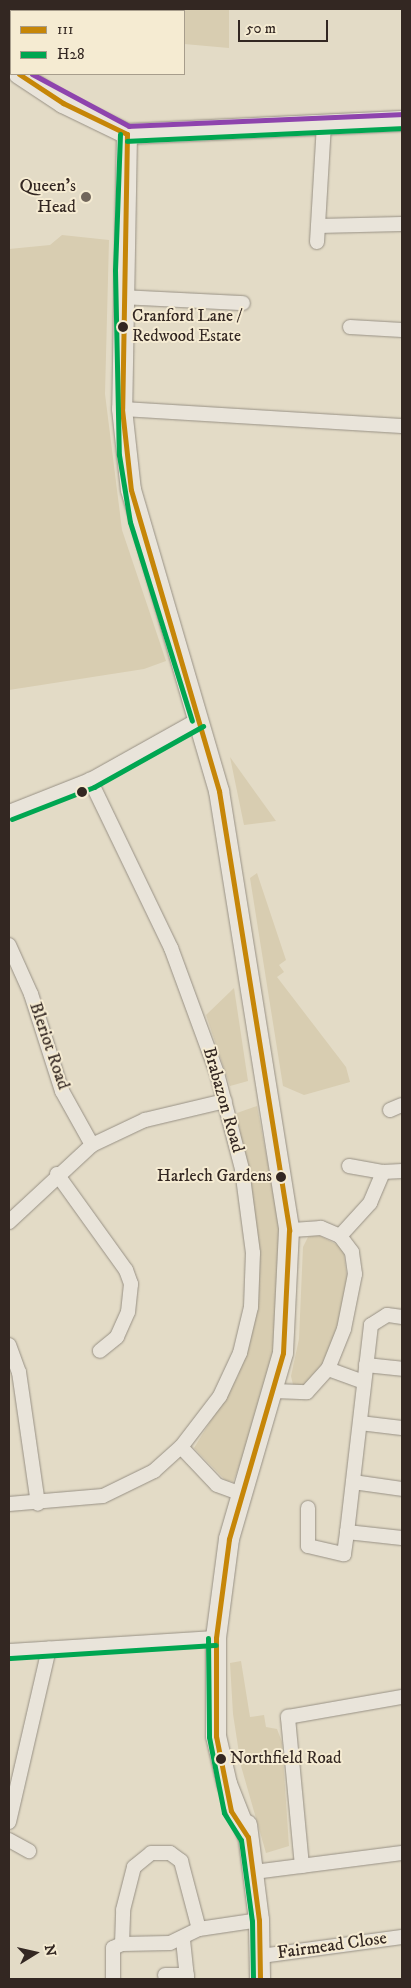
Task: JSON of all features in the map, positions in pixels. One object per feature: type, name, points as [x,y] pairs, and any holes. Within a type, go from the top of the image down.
[{"type":"street","points":[[21,75],[63,103],[126,134],[324,123],[402,122]]},
{"type":"street","points":[[317,242],[324,123]]},
{"type":"street","points":[[126,134],[122,409],[137,520],[199,719],[230,845],[289,1230],[288,1316],[274,1391],[226,1553],[216,1638],[218,1701],[228,1756],[234,1765],[247,1812],[248,1837],[259,1920],[260,1979]]},
{"type":"street","points":[[318,226],[402,224]]},
{"type":"street","points":[[123,297],[243,303]]},
{"type":"street","points":[[350,327],[402,330]]},
{"type":"street","points":[[122,409],[402,426]]},
{"type":"street","points":[[9,812],[90,780],[199,719]]},
{"type":"street","name":"Brabazon Road","points":[[9,1504],[38,1504],[103,1496],[147,1475],[182,1447],[220,1396],[240,1353],[251,1307],[250,1220],[225,1101],[171,948],[90,780]]},
{"type":"street","name":"Bleriot Road","points":[[9,945],[12,961],[59,1083],[92,1145]]},
{"type":"street","points":[[9,1222],[57,1174],[92,1145],[146,1120],[225,1101]]},
{"type":"street","points":[[349,1166],[383,1172],[402,1171]]},
{"type":"street","points":[[340,1236],[370,1203],[383,1172]]},
{"type":"street","points":[[57,1174],[114,1255],[131,1284],[128,1312],[117,1337],[100,1351]]},
{"type":"street","points":[[274,1391],[307,1392],[328,1369],[344,1329],[355,1274],[352,1252],[340,1236],[320,1228],[289,1230]]},
{"type":"street","points":[[308,1508],[308,1546],[344,1554],[371,1325],[387,1315],[402,1317]]},
{"type":"street","points":[[9,1345],[19,1372],[38,1504]]},
{"type":"street","points":[[366,1365],[402,1369]]},
{"type":"street","points":[[328,1369],[364,1382]]},
{"type":"street","points":[[360,1423],[402,1428]]},
{"type":"street","points":[[182,1447],[217,1485],[242,1494]]},
{"type":"street","points":[[352,1482],[402,1489]]},
{"type":"street","points":[[347,1532],[402,1538]]},
{"type":"street","points":[[9,1650],[216,1638]]},
{"type":"street","points":[[9,1822],[49,1649]]},
{"type":"street","points":[[302,1866],[288,1717],[402,1697]]},
{"type":"street","points":[[9,1840],[29,1851]]},
{"type":"street","points":[[122,1944],[123,1910],[134,1866],[151,1853],[170,1853],[181,1861],[199,1929]]},
{"type":"street","points":[[254,1872],[402,1853]]},
{"type":"street","points":[[113,1979],[113,1948],[122,1944],[184,1940],[199,1929],[259,1920]]},
{"type":"street","name":"Fairmead Close","points":[[261,1956],[402,1937]]},
{"type":"street","points":[[165,1975],[186,1977],[184,1940]]},
{"type":"shaded area","points":[[92,9],[229,9],[229,48],[185,44],[185,10]]},
{"type":"shaded area","points":[[62,235],[109,240],[105,394],[122,530],[166,661],[144,669],[9,690],[9,249],[50,245]]},
{"type":"shaded area","points":[[230,757],[276,821],[244,825]]},
{"type":"shaded area","points":[[257,873],[286,960],[279,965],[284,972],[277,977],[346,1067],[350,1082],[304,1095],[283,1086],[250,878]]},
{"type":"shaded area","points":[[234,988],[248,1081],[230,1086],[206,1015]]},
{"type":"shaded area","points":[[257,1106],[281,1233],[275,1344],[256,1421],[233,1482],[225,1480],[194,1448],[238,1376],[257,1307],[259,1252],[237,1113]]},
{"type":"shaded area","points":[[317,1234],[343,1248],[348,1284],[333,1344],[311,1383],[294,1389],[291,1376],[299,1339],[303,1247],[308,1237]]},
{"type":"shaded area","points":[[241,1661],[250,1717],[264,1715],[266,1727],[277,1729],[282,1742],[289,1846],[266,1853],[241,1766],[233,1714],[230,1663]]},
{"type":"transit line","name":"111","points":[[21,75],[63,103],[127,134]]},
{"type":"transit line","points":[[34,75],[129,126],[402,114]]},
{"type":"transit line","name":"H28","points":[[127,141],[402,128]]},
{"type":"transit line","name":"H28","points":[[120,134],[115,270],[119,455],[130,522],[192,721]]},
{"type":"transit line","name":"111","points":[[127,134],[122,409],[131,490],[219,791],[289,1230],[283,1353],[229,1539],[216,1638],[216,1736],[231,1811],[248,1837],[259,1920],[260,1979]]},
{"type":"transit line","name":"H28","points":[[12,819],[94,787],[203,726]]},
{"type":"transit line","name":"H28","points":[[208,1638],[209,1737],[224,1813],[241,1840],[252,1921],[253,1979]]},
{"type":"transit line","name":"H28","points":[[9,1658],[216,1645]]},
{"type":"place","name":"Queen's Head","points":[[86,197]]},
{"type":"place","name":"Cranford Lane / Redwood Estate","points":[[123,327]]},
{"type":"place","name":"Harlech Gardens","points":[[281,1177]]},
{"type":"place","name":"Northfield Road","points":[[221,1759]]}]
